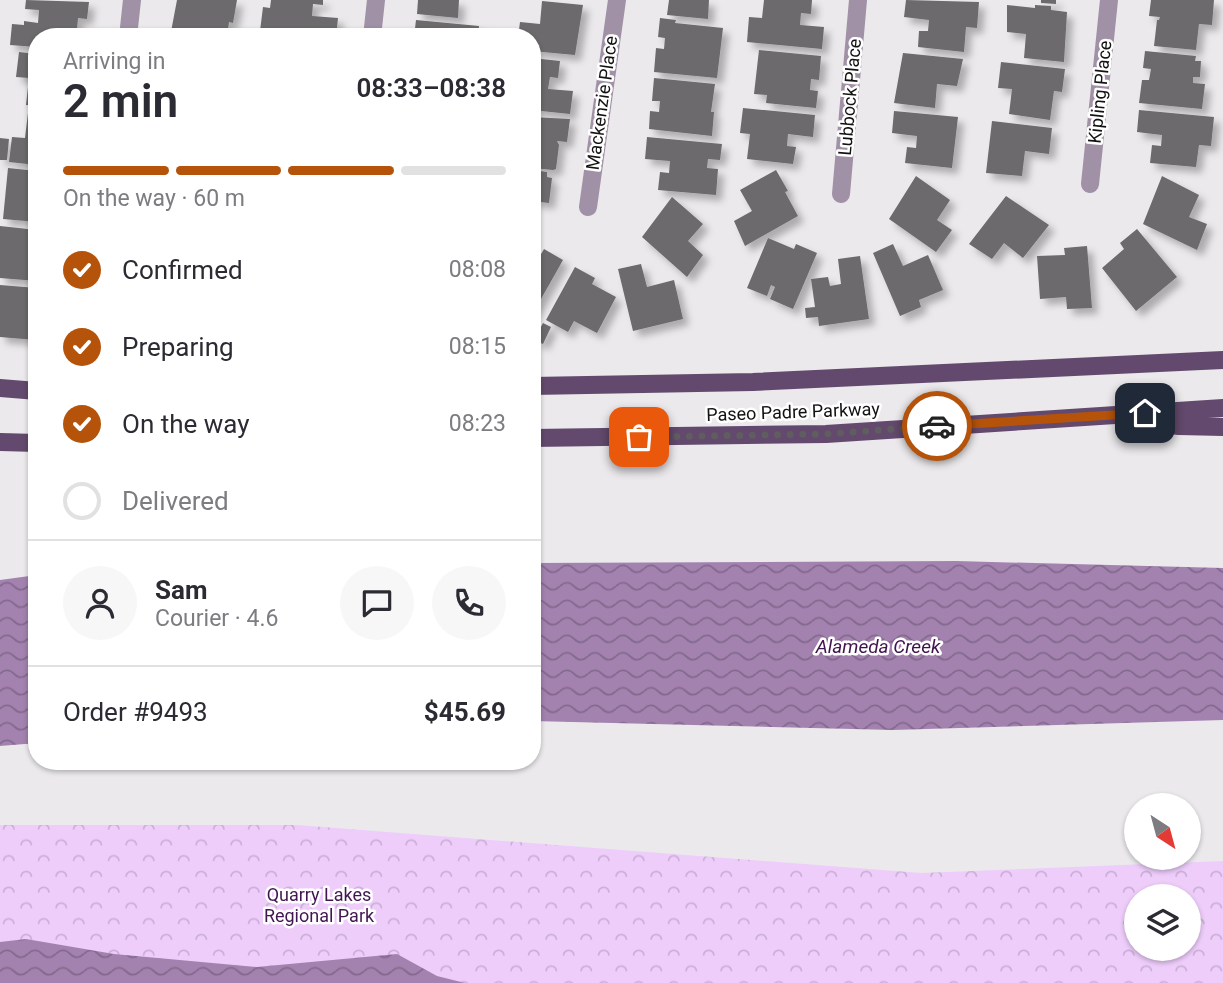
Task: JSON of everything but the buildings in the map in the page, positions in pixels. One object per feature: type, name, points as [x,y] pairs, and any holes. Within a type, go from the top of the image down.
[{"type":"main road","name":"Paseo Padre Parkway","points":[[541,386],[767,381],[1223,360]]},
{"type":"main road","points":[[0,388],[28,390]]},
{"type":"main road","name":"Paseo Padre Parkway","points":[[541,438],[826,434],[1223,408]]},
{"type":"main road","points":[[1102,416],[1180,426],[1223,427]]},
{"type":"main road","points":[[0,442],[28,443]]},
{"type":"street","points":[[129,28],[132,0]]},
{"type":"street","points":[[373,28],[376,0]]},
{"type":"street","name":"Mackenzie Place","points":[[588,206],[617,0]]},
{"type":"street","name":"Lubbock Place","points":[[841,194],[858,0]]},
{"type":"street","name":"Kipling Place","points":[[1090,184],[1110,0]]},
{"type":"green space","name":"Quarry Lakes Regional Park","points":[[0,825],[297,825],[921,873],[1124,865],[1124,870],[1201,870],[1201,862],[1223,861],[1223,983],[0,983]]},
{"type":"water","name":"Alameda Creek","points":[[956,561],[1223,568],[1223,720],[893,730],[541,721],[541,563]]},
{"type":"water","points":[[28,576],[28,744],[0,746],[0,580]]},
{"type":"water","points":[[26,939],[114,954],[257,967],[397,954],[437,976],[465,983],[0,983],[0,942]]},
{"type":"way so far","points":[[639,437],[826,434],[937,426]]},
{"type":"route","points":[[937,426],[1145,413]]}]
